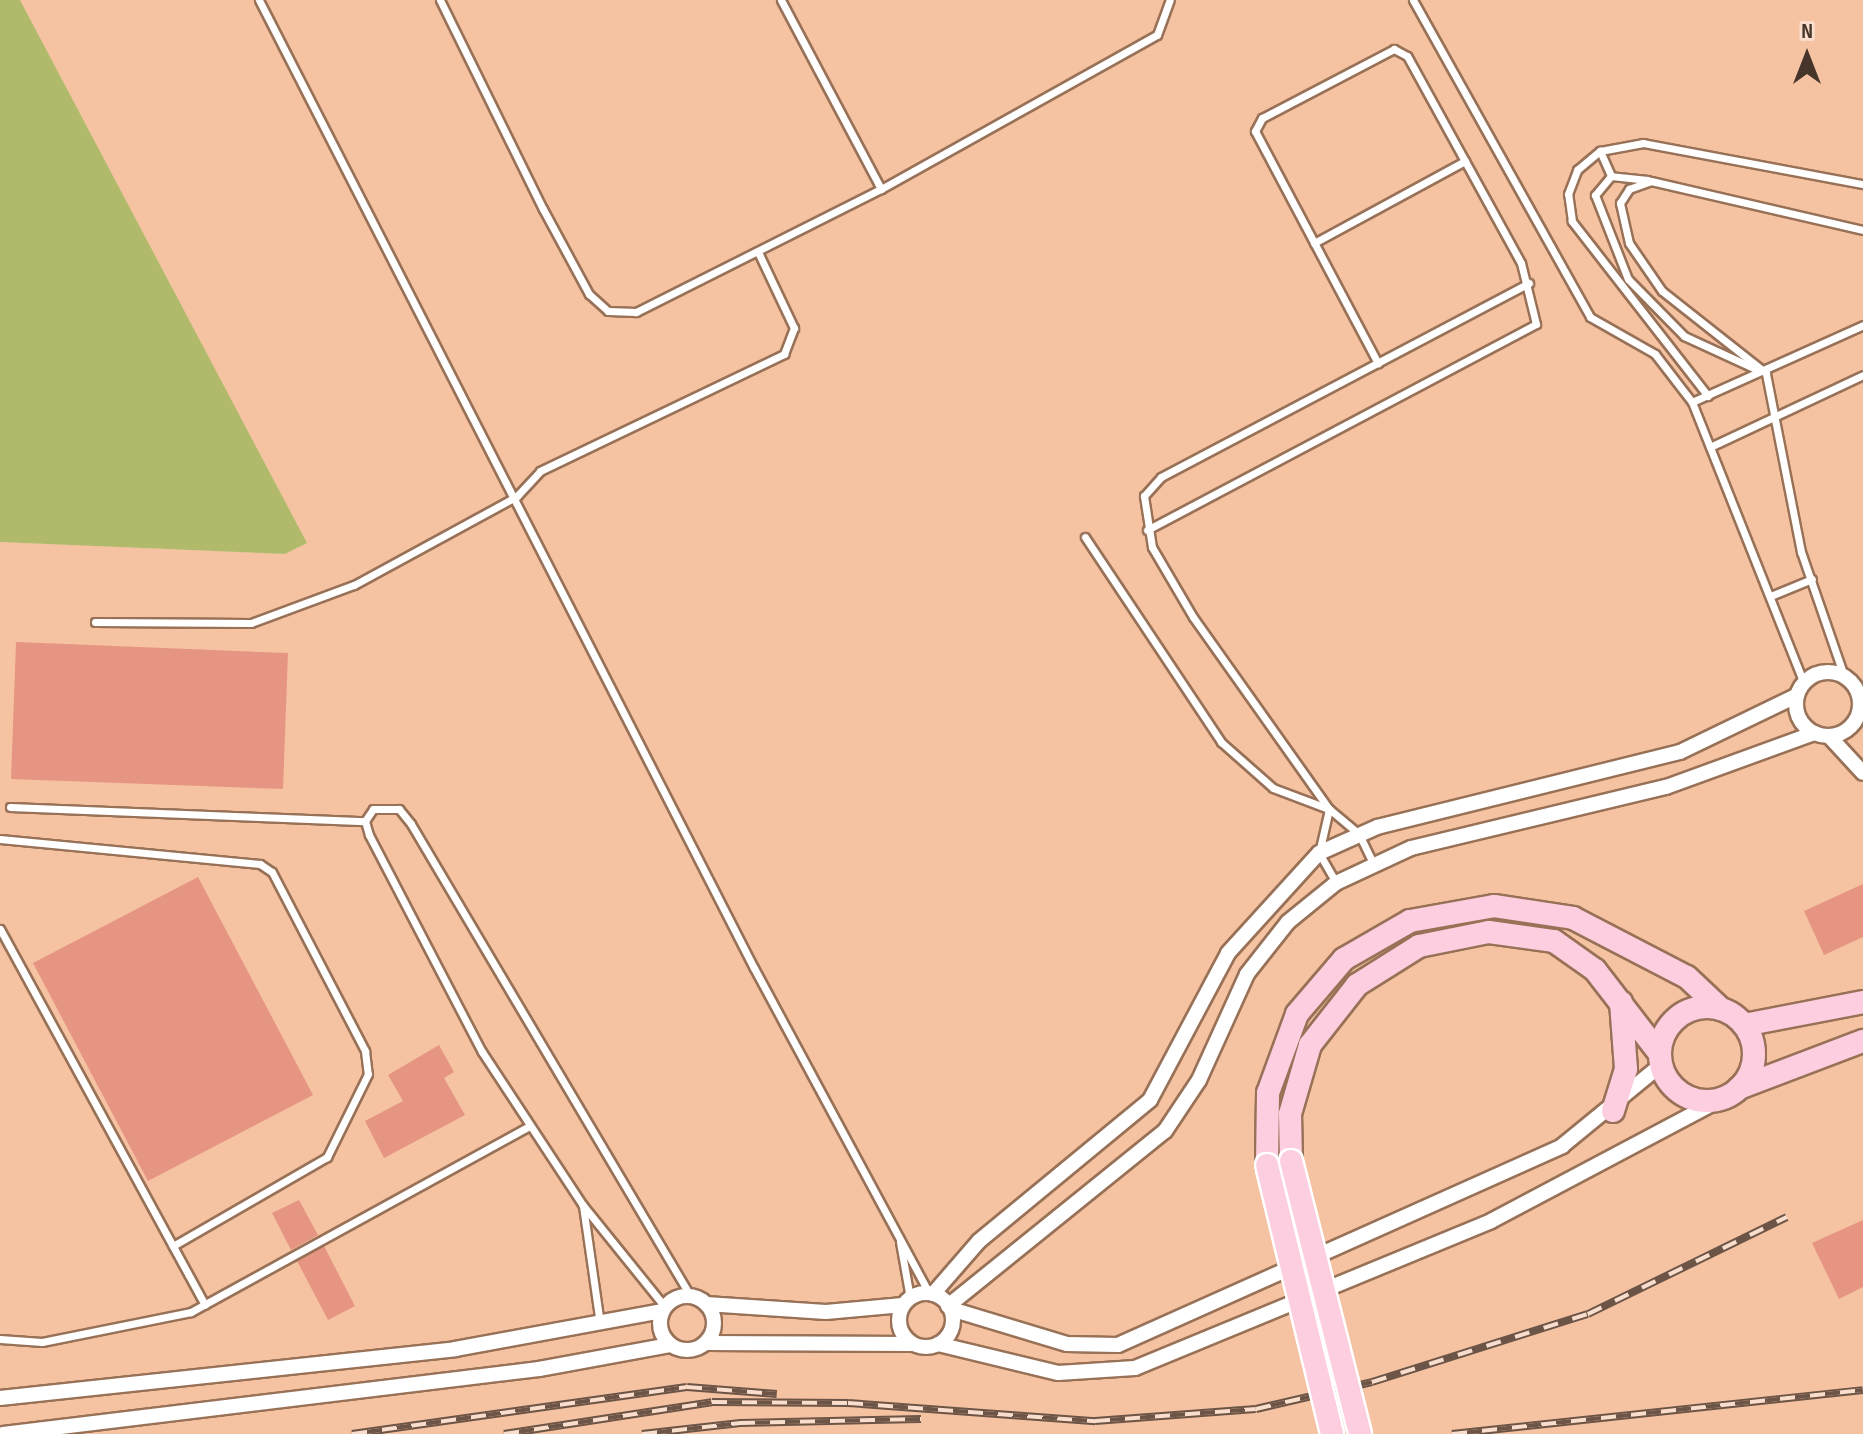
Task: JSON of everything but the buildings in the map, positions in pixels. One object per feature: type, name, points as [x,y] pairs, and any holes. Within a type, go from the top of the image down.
[{"type":"main road","points":[[1332,1434],[1267,1165],[1268,1093],[1297,1014],[1344,959],[1410,921],[1494,906],[1573,918],[1687,977],[1721,1009],[1744,1025],[1754,1058],[1732,1093]]},
{"type":"main road","points":[[1360,1434],[1291,1161],[1290,1114],[1310,1045],[1357,985],[1388,961],[1453,936],[1523,933],[1574,953],[1620,997],[1660,1060],[1690,1098],[1732,1093],[1863,1041]]},
{"type":"main road","points":[[1613,1111],[1626,1069],[1620,997]]},
{"type":"main road","points":[[1744,1025],[1863,1002]]},
{"type":"main road","points":[[1660,1060],[1663,1035],[1683,1013],[1721,1009]]},
{"type":"street","points":[[0,1398],[455,1349],[600,1324],[664,1309],[691,1297],[706,1304],[826,1312],[906,1302],[931,1294],[979,1241],[1150,1100],[1228,953],[1319,853],[1359,834],[1680,752],[1800,689],[1823,672],[1844,676],[1861,711],[1849,728],[1822,734],[1666,787],[1373,863],[1336,883],[1288,922],[1247,974],[1199,1080],[1165,1131],[950,1307]]},
{"type":"street","points":[[1800,689],[1799,717],[1863,773]]},
{"type":"street","points":[[931,1294],[950,1307],[1067,1344],[1118,1345],[1521,1165],[1613,1111],[1660,1060]]},
{"type":"street","points":[[3,1434],[524,1371],[670,1345],[691,1350],[706,1343],[938,1344],[1058,1373],[1135,1368],[1491,1221],[1732,1093]]},
{"type":"street","points":[[906,1302],[899,1328],[912,1344]]},
{"type":"street","points":[[706,1304],[714,1328],[706,1343]]},
{"type":"street","points":[[938,1344],[951,1329],[950,1307]]},
{"type":"street","points":[[664,1309],[659,1327],[670,1345]]},
{"type":"lane","points":[[259,0],[517,496],[754,968],[931,1294]]},
{"type":"lane","points":[[440,0],[598,305],[619,315],[636,312],[881,189],[1157,35],[1170,0]]},
{"type":"lane","points":[[781,0],[881,189]]},
{"type":"lane","points":[[1413,0],[1590,317],[1666,363],[1692,402],[1773,595],[1800,689]]},
{"type":"lane","points":[[1147,530],[1532,329],[1536,308],[1529,283],[1465,161],[1399,50],[1262,118],[1257,136],[1378,363]]},
{"type":"lane","points":[[1708,396],[1572,221],[1573,177],[1600,151],[1643,143],[1863,184]]},
{"type":"lane","points":[[1600,151],[1611,176]]},
{"type":"lane","points":[[1314,243],[1465,161]]},
{"type":"lane","points":[[1766,373],[1706,350],[1644,303],[1595,201],[1599,184],[1611,176],[1659,183],[1863,230]]},
{"type":"lane","points":[[1659,183],[1636,185],[1620,203],[1619,217],[1643,268],[1662,291],[1766,373],[1779,418],[1789,498],[1844,676]]},
{"type":"lane","points":[[95,622],[266,619],[354,585],[517,496],[540,471],[791,348],[794,328],[758,252]]},
{"type":"lane","points":[[1373,863],[1359,834],[1329,809],[1226,668],[1147,530],[1143,504],[1151,484],[1529,283]]},
{"type":"lane","points":[[1692,402],[1766,373],[1863,325]]},
{"type":"lane","points":[[1710,447],[1779,418],[1863,375]]},
{"type":"lane","points":[[1085,537],[1221,742],[1273,788],[1329,809]]},
{"type":"lane","points":[[1773,595],[1812,579]]},
{"type":"lane","points":[[10,807],[365,821],[382,806],[403,813],[691,1297]]},
{"type":"lane","points":[[1329,809],[1319,853],[1336,883]]},
{"type":"lane","points":[[365,821],[528,1127],[582,1204],[664,1309]]},
{"type":"lane","points":[[0,839],[260,864],[272,872],[365,1051],[368,1074],[327,1157],[173,1246]]},
{"type":"lane","points":[[0,929],[205,1305]]},
{"type":"lane","points":[[0,1339],[42,1342],[205,1305],[528,1127]]},
{"type":"lane","points":[[582,1204],[600,1324]]},
{"type":"lane","points":[[898,1232],[906,1302]]},
{"type":"shaded area","points":[[0,0],[20,0],[307,543],[285,554],[0,542]]},
{"type":"shaded area","points":[[20,0],[1863,0],[1863,1434],[0,1434],[0,542],[285,554],[307,543]]},
{"type":"railway","points":[[504,1434],[712,1402],[848,1403],[1095,1421],[1256,1409],[1372,1382],[1588,1314],[1787,1217]]},
{"type":"railway","points":[[352,1434],[687,1387],[777,1394]]},
{"type":"railway","points":[[1452,1434],[1863,1390]]},
{"type":"railway","points":[[642,1434],[740,1423],[921,1419]]}]
